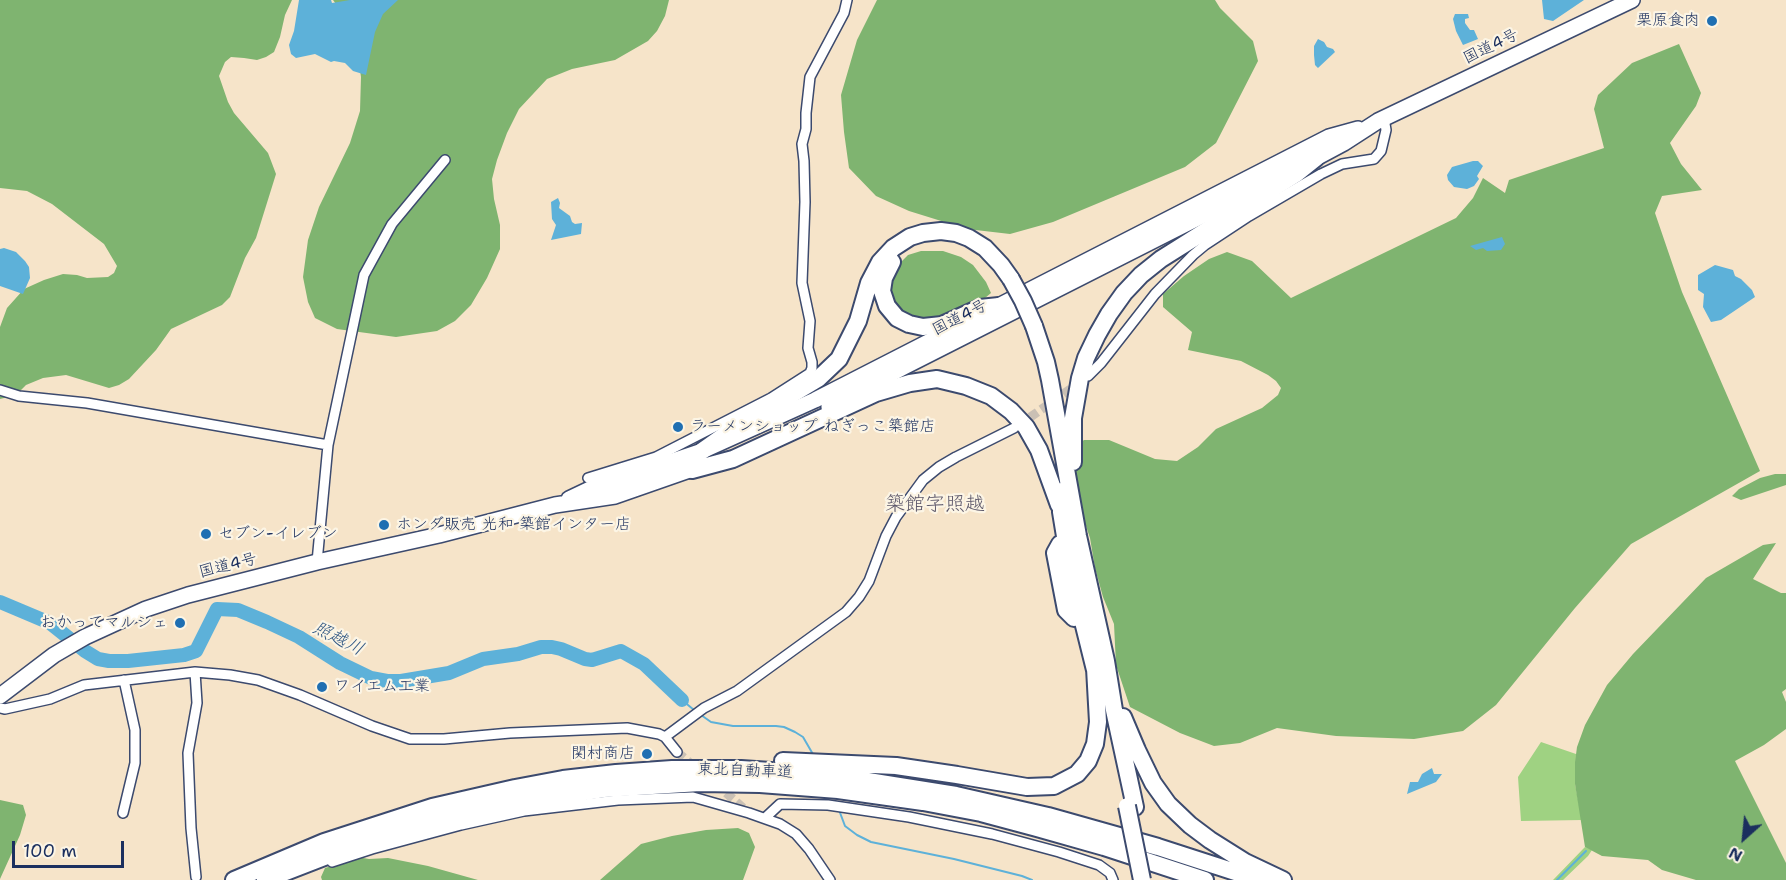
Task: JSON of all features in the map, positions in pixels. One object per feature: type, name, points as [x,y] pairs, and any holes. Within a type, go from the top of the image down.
[{"type":"highway","name":"国道4号","points":[[647,472],[692,470],[823,410],[1316,158],[1344,143],[1366,127],[1632,0]]},
{"type":"highway","name":"国道4号","points":[[0,696],[58,653],[146,609],[188,595],[317,562],[439,535],[555,505],[590,489],[647,472],[702,451],[815,400],[1329,137],[1366,127]]},
{"type":"highway","points":[[1066,523],[1074,470],[1072,434],[1075,402],[1086,358],[1109,314],[1124,293],[1161,259],[1296,174],[1316,158]]},
{"type":"highway","points":[[702,451],[818,379],[839,359],[858,321],[869,283],[880,262],[893,248],[910,237],[923,232],[941,231],[969,238],[985,248],[1001,265],[1007,282]]},
{"type":"highway","points":[[999,306],[980,308],[942,325],[923,327],[909,324],[897,318],[887,306],[882,291],[884,278],[895,257],[907,249],[933,240],[949,241],[972,250],[995,270],[1023,301],[1029,328],[1046,362],[1050,380],[1079,625],[1100,665],[1153,783],[1168,804],[1210,840],[1283,880]]},
{"type":"highway","points":[[692,470],[733,459],[876,393],[910,383],[937,379],[966,386],[991,396],[1011,411],[1026,427],[1039,450],[1094,604],[1100,665],[1131,807],[1151,880]]},
{"type":"highway","points":[[234,880],[324,842],[432,807],[563,779],[670,765],[729,761],[790,773],[833,776],[896,766],[1027,787],[1054,786],[1077,774],[1088,761],[1095,744],[1100,665]]},
{"type":"highway","name":"東北自動車道","points":[[265,880],[376,837],[518,802],[604,789],[643,786],[712,783],[760,784],[790,773],[833,776],[956,795],[1048,816],[1158,847],[1260,880]]},
{"type":"highway","name":"東北自動車道","points":[[833,776],[923,802],[981,813],[1104,847],[1203,880]]},
{"type":"highway","points":[[1131,807],[1142,880]]},
{"type":"street","points":[[588,478],[647,472],[657,457],[771,398],[810,373],[812,362],[808,348],[810,321],[802,283],[805,202],[804,161],[801,144],[806,129],[810,77],[844,13],[847,0]]},
{"type":"street","points":[[1088,376],[1111,351],[1155,294],[1205,245],[1321,174],[1342,164],[1374,159],[1381,151],[1386,130],[1384,118]]},
{"type":"street","points":[[317,562],[328,445],[364,275],[386,232],[445,160]]},
{"type":"street","points":[[0,390],[19,396],[87,403],[328,445]]},
{"type":"street","points":[[665,737],[704,708],[737,691],[846,612],[869,581],[886,536],[896,517],[923,480],[956,457],[1014,428]]},
{"type":"street","points":[[195,672],[197,704],[188,753],[191,828],[196,877]]},
{"type":"street","points":[[0,708],[5,709],[50,699],[84,685],[195,672],[258,680],[410,739],[627,728],[651,731],[665,737],[677,752]]},
{"type":"street","points":[[123,813],[135,763],[135,730],[124,680]]},
{"type":"street","points":[[285,880],[372,849],[461,825],[524,812],[618,800],[693,797],[780,824],[796,834],[830,880]]},
{"type":"street","points":[[765,818],[780,804],[828,805],[909,817],[992,834],[1059,852],[1099,865],[1110,873],[1113,880]]},
{"type":"green space","points":[[0,0],[292,0],[274,52],[257,60],[231,57],[225,62],[219,76],[234,113],[268,153],[276,174],[256,238],[245,258],[230,297],[222,305],[171,329],[156,350],[129,379],[109,388],[66,375],[43,378],[26,385],[16,395],[0,399],[0,327],[7,308],[24,289],[44,280],[63,274],[87,278],[108,277],[114,273],[117,266],[104,244],[52,204],[27,191],[0,188]]},
{"type":"green space","points":[[333,0],[669,0],[665,16],[657,31],[648,41],[615,60],[572,69],[547,79],[519,109],[507,133],[492,179],[500,225],[500,249],[471,305],[455,321],[437,331],[396,337],[337,329],[315,318],[308,302],[303,277],[308,240],[319,207],[350,143],[360,111],[361,77],[357,48],[345,16]]},
{"type":"green space","points":[[877,0],[1215,0],[1253,41],[1258,61],[1216,143],[1185,167],[1053,222],[1010,234],[967,229],[909,211],[876,196],[849,168],[841,95],[857,40]]},
{"type":"green space","points":[[1679,44],[1701,93],[1696,106],[1670,143],[1681,164],[1702,190],[1662,196],[1655,213],[1682,292],[1760,471],[1631,544],[1496,705],[1463,731],[1414,739],[1336,736],[1277,728],[1240,743],[1214,746],[1180,733],[1130,707],[1116,665],[1114,624],[1103,597],[1090,538],[1083,517],[1066,483],[1069,451],[1084,440],[1109,440],[1155,459],[1177,461],[1198,447],[1216,429],[1262,408],[1278,395],[1281,388],[1268,375],[1241,361],[1188,350],[1192,332],[1163,307],[1163,294],[1209,259],[1227,252],[1252,261],[1291,298],[1456,218],[1473,198],[1483,178],[1505,193],[1509,180],[1604,148],[1594,109],[1598,95],[1632,63]]},
{"type":"green space","points":[[921,251],[943,251],[961,257],[973,265],[991,293],[933,322],[901,314],[890,303],[890,280],[896,267],[908,255]]},
{"type":"green space","points":[[1786,474],[1786,485],[1741,500],[1732,496],[1739,489],[1760,478]]},
{"type":"green space","points":[[1776,543],[1753,579],[1781,593],[1786,593],[1786,689],[1782,692],[1786,702],[1786,729],[1764,745],[1735,761],[1786,863],[1786,880],[1696,880],[1662,870],[1648,860],[1602,856],[1585,847],[1575,784],[1577,747],[1585,725],[1607,685],[1633,654],[1706,578],[1763,545]]},
{"type":"green space","points":[[1541,742],[1576,754],[1575,784],[1582,820],[1521,821],[1518,777]]},
{"type":"green space","points":[[0,800],[23,805],[26,815],[20,835],[0,879]]},
{"type":"green space","points":[[738,828],[749,833],[755,847],[743,880],[600,880],[641,844],[706,830]]},
{"type":"green space","points":[[1585,847],[1592,850],[1588,856],[1563,880],[1553,880]]},
{"type":"green space","points":[[352,856],[369,859],[388,858],[478,880],[322,880],[325,868],[344,862]]},
{"type":"water","points":[[299,0],[331,0],[332,3],[350,0],[398,0],[383,14],[375,32],[366,75],[353,71],[345,63],[331,62],[315,54],[296,58],[291,54],[289,45],[294,31]]},
{"type":"water","points":[[1542,0],[1584,0],[1553,21],[1544,19]]},
{"type":"water","points":[[1455,14],[1468,14],[1469,18],[1465,19],[1465,23],[1470,30],[1474,30],[1478,39],[1463,45],[1456,31],[1453,19]]},
{"type":"water","points":[[1318,39],[1335,52],[1318,68],[1315,65],[1314,46]]},
{"type":"water","points":[[1478,161],[1483,166],[1474,186],[1467,189],[1454,187],[1447,175],[1452,167]]},
{"type":"water","points":[[558,198],[559,208],[570,216],[572,222],[582,223],[581,234],[551,240],[556,225],[552,219],[551,202]]},
{"type":"water","points":[[1502,237],[1505,244],[1501,250],[1487,251],[1483,248],[1476,250],[1470,246]]},
{"type":"water","points":[[0,249],[16,252],[29,267],[30,278],[23,294],[0,286]]},
{"type":"water","points":[[1715,265],[1733,270],[1735,276],[1752,290],[1755,297],[1721,320],[1711,322],[1703,307],[1704,294],[1698,290],[1698,275]]},
{"type":"water","points":[[1432,768],[1434,774],[1442,774],[1436,782],[1407,794],[1410,782],[1418,782],[1422,774]]},
{"type":"waterway","name":"照越川","points":[[0,602],[50,623],[85,651],[98,659],[109,661],[184,655],[196,651],[217,609],[238,610],[299,637],[340,663],[371,678],[401,681],[449,673],[483,659],[518,654],[541,647],[561,649],[592,660],[621,651],[644,664],[682,700]]},
{"type":"waterway","points":[[682,700],[694,710]]},
{"type":"waterway","points":[[701,715],[711,722],[733,726],[784,727],[803,737],[814,756]]},
{"type":"waterway","points":[[839,810],[845,826],[871,842],[954,859],[1032,880]]},
{"type":"waterway","points":[[1557,880],[1586,851]]},
{"type":"tunnel","points":[[1019,425],[1079,383]]},
{"type":"tunnel","points":[[677,752],[696,768]]},
{"type":"tunnel","points":[[716,784],[749,813]]},
{"type":"place","name":"栗原食肉","points":[[1712,21]]},
{"type":"place","name":"ラーメンショップ ねぎっこ築館店","points":[[678,427]]},
{"type":"place","name":"ホンダ販売 光和 築館インター店","points":[[384,525]]},
{"type":"place","name":"セブン-イレブン","points":[[206,534]]},
{"type":"place","name":"おかってマルシェ","points":[[180,623]]},
{"type":"place","name":"ワイエム工業","points":[[322,687]]},
{"type":"place","name":"関村商店","points":[[647,754]]},
{"type":"district","name":"築館字照越","points":[[935,505]]}]
